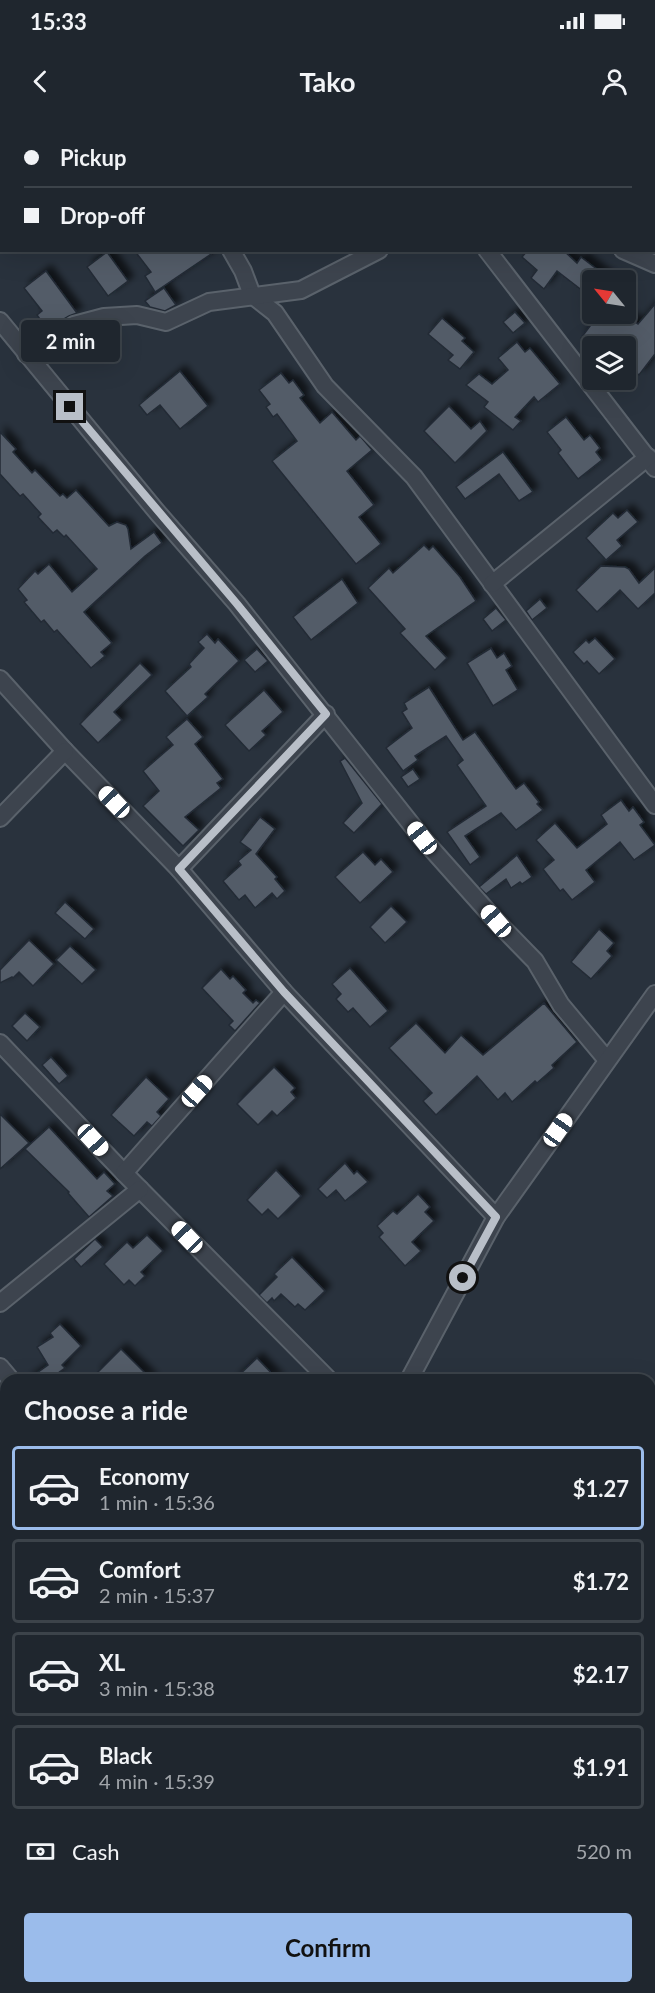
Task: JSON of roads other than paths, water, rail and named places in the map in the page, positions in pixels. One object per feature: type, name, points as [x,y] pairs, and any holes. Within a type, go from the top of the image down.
[{"type":"street","points":[[232,252],[243,271],[252,295],[274,313],[325,386],[414,477],[655,805]]},
{"type":"street","points":[[26,354],[74,326],[105,317],[137,315],[166,322],[209,302],[301,290],[375,252]]},
{"type":"street","points":[[489,252],[651,463],[492,584]]},
{"type":"street","points":[[628,252],[655,264]]},
{"type":"street","points":[[0,321],[157,512],[237,604],[422,838],[535,961],[561,1005],[607,1060]]},
{"type":"street","points":[[0,679],[65,752],[179,869],[284,992],[496,1217]]},
{"type":"street","points":[[179,869],[326,714]]},
{"type":"street","points":[[0,818],[65,752]]},
{"type":"street","points":[[124,1173],[284,992]]},
{"type":"street","points":[[412,1374],[496,1217],[655,994]]},
{"type":"street","points":[[0,1042],[124,1173],[323,1374]]},
{"type":"street","points":[[0,1304],[140,1189]]}]
